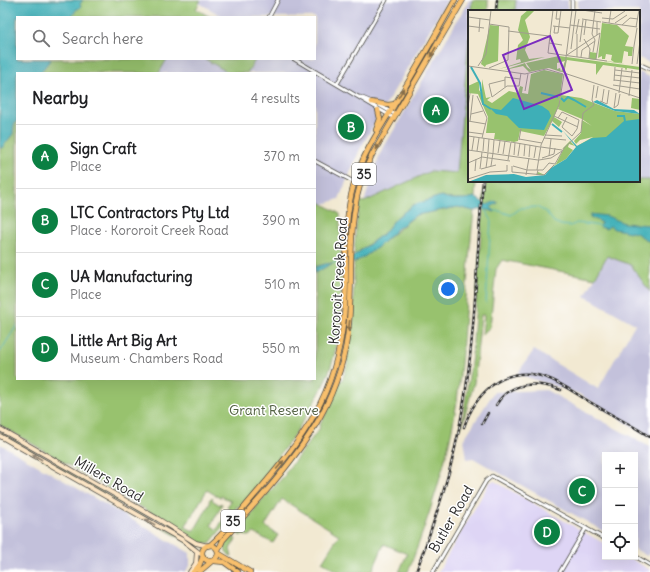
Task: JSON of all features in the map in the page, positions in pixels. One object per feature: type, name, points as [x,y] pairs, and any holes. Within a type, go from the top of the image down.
[{"type":"main road","name":"Kororoit Creek Road","points":[[218,552],[223,540],[304,445],[323,413],[338,379],[344,355],[349,321],[351,287],[348,206],[354,182],[372,141],[455,0]]},
{"type":"main road","name":"Kororoit Creek Road","points":[[209,546],[222,534],[289,454],[315,417],[330,383],[338,356],[344,315],[345,287],[354,209],[362,180],[369,161],[463,0]]},
{"type":"main road","points":[[371,102],[388,105],[395,104]]},
{"type":"main road","points":[[372,141],[379,123],[378,110]]},
{"type":"main road","name":"Millers Road","points":[[0,429],[158,519],[196,544],[209,546]]},
{"type":"main road","name":"Millers Road","points":[[0,436],[178,538],[203,556]]},
{"type":"main road","name":"35","points":[[192,572],[199,566],[204,548],[209,546],[215,547],[218,552],[217,558],[199,572]]},
{"type":"main road","points":[[192,572],[196,563],[197,551]]},
{"type":"main road","points":[[218,552],[250,572]]},
{"type":"main road","points":[[203,556],[206,560],[224,562],[238,572]]},
{"type":"street","points":[[269,16],[278,0]]},
{"type":"street","points":[[337,84],[386,0]]},
{"type":"street","points":[[296,60],[378,110],[395,117]]},
{"type":"street","points":[[640,64],[650,69]]},
{"type":"street","points":[[353,94],[371,102],[389,114]]},
{"type":"street","points":[[316,162],[354,182]]},
{"type":"street","name":"Butler Road","points":[[433,572],[489,477],[496,477],[586,528]]},
{"type":"street","points":[[560,572],[586,528],[602,537]]},
{"type":"street","points":[[638,557],[650,563]]},
{"type":"shaded area","points":[[201,0],[447,0],[360,149],[339,199],[324,204],[316,200],[316,72],[248,72],[255,60],[316,60],[316,16],[222,16],[199,3]]},
{"type":"shaded area","points":[[469,0],[472,0],[471,10],[468,10],[468,49],[457,173],[431,171],[364,202],[380,154]]},
{"type":"shaded area","points":[[515,0],[568,0],[567,10],[514,10]]},
{"type":"shaded area","points":[[578,0],[650,0],[650,63],[640,58],[640,10],[578,10]]},
{"type":"shaded area","points":[[166,60],[207,60],[227,72],[160,72]]},
{"type":"shaded area","points":[[640,72],[650,77],[650,180],[640,180]]},
{"type":"shaded area","points":[[607,256],[631,265],[650,292],[650,437],[579,394],[517,374],[534,350],[598,389],[635,324],[585,296]]},
{"type":"shaded area","points":[[546,390],[650,447],[650,551],[647,556],[638,551],[638,452],[602,452],[602,530],[473,458],[467,459],[464,439],[494,392]]},
{"type":"shaded area","points":[[0,444],[190,553],[190,566],[185,572],[0,572]]},
{"type":"shaded area","points":[[494,481],[602,542],[602,560],[633,560],[650,570],[650,572],[438,572],[490,482]]},
{"type":"green space","name":"Grant Reserve","points":[[0,0],[201,0],[196,9],[208,16],[16,16],[16,60],[166,60],[160,72],[16,72],[16,380],[316,380],[316,200],[340,214],[341,312],[339,331],[330,369],[320,392],[308,414],[279,456],[281,459],[242,506],[236,507],[235,513],[210,543],[200,543],[191,536],[0,425]],"holes":[[[207,490],[220,498],[221,496],[231,501],[227,507],[229,509],[217,530],[211,525],[222,505],[221,503],[220,505],[212,500],[213,498],[209,500],[210,503],[194,531],[185,527]]]},
{"type":"green space","points":[[472,0],[488,0],[488,10],[471,10]]},
{"type":"green space","points":[[498,0],[516,0],[515,10],[497,10]]},
{"type":"green space","points":[[468,49],[468,182],[476,182],[475,197],[451,199],[441,196],[413,205],[396,218],[384,233],[354,255],[356,226],[360,201],[364,202],[431,171],[457,173]]},
{"type":"green space","points":[[207,60],[255,60],[248,72],[227,72]]},
{"type":"green space","points":[[640,180],[650,180],[650,292],[631,265],[607,256],[595,278],[502,260],[496,269],[490,327],[482,335],[484,315],[481,315],[474,383],[461,429],[472,356],[485,182],[640,182]]},
{"type":"green space","points":[[458,207],[474,211],[457,401],[437,488],[408,572],[399,572],[407,554],[384,544],[372,572],[339,572],[322,562],[339,535],[282,499],[265,526],[278,535],[273,543],[254,533],[249,536],[239,535],[238,533],[259,503],[286,474],[285,473],[320,428],[319,427],[334,397],[340,380],[342,381],[348,362],[346,361],[353,323],[354,263],[371,252],[416,215]]},
{"type":"green space","points":[[0,432],[199,547],[199,549],[0,434]]},
{"type":"green space","points":[[232,537],[236,539],[230,549],[232,557],[225,550],[225,544]]},
{"type":"water","points":[[0,0],[83,0],[80,4],[81,7],[76,10],[73,16],[16,16],[16,60],[50,60],[41,72],[16,72],[16,122],[13,134],[2,148],[0,148]]},
{"type":"water","points":[[441,196],[451,199],[475,197],[487,205],[496,201],[498,203],[491,207],[495,212],[483,209],[474,211],[458,207],[416,215],[364,257],[353,263],[342,261],[343,259],[355,255],[384,233],[396,218],[413,205]]},
{"type":"water","points":[[590,214],[607,216],[624,223],[650,225],[650,242],[636,233],[614,229],[610,226],[606,229],[600,227],[601,222],[590,217]]},
{"type":"water","points":[[333,263],[316,272],[316,267]]},
{"type":"waterway","points":[[495,211],[500,211],[511,215],[521,208],[537,207],[546,212],[554,222],[561,225],[570,226],[577,223],[601,226]]},
{"type":"waterway","points":[[485,210],[491,219],[486,303]]},
{"type":"waterway","points":[[333,263],[342,260]]},
{"type":"waterway","points":[[0,352],[16,327]]},
{"type":"railway","points":[[496,10],[497,0]]},
{"type":"railway","points":[[416,572],[437,513],[454,454],[467,384],[473,326],[483,182]]},
{"type":"railway","points":[[464,427],[475,404],[491,386],[501,380],[524,374],[537,375],[553,380],[650,437]]},
{"type":"railway","points":[[496,405],[509,391],[525,385],[543,385],[561,390]]},
{"type":"railway","points":[[482,424],[488,413]]},
{"type":"place","name":"Sign Craft","points":[[436,110]]},
{"type":"place","name":"LTC Contractors Pty Ltd","points":[[351,127]]},
{"type":"place","name":"UA Manufacturing","points":[[582,491]]},
{"type":"place","name":"Little Art Big Art","points":[[547,532]]}]
